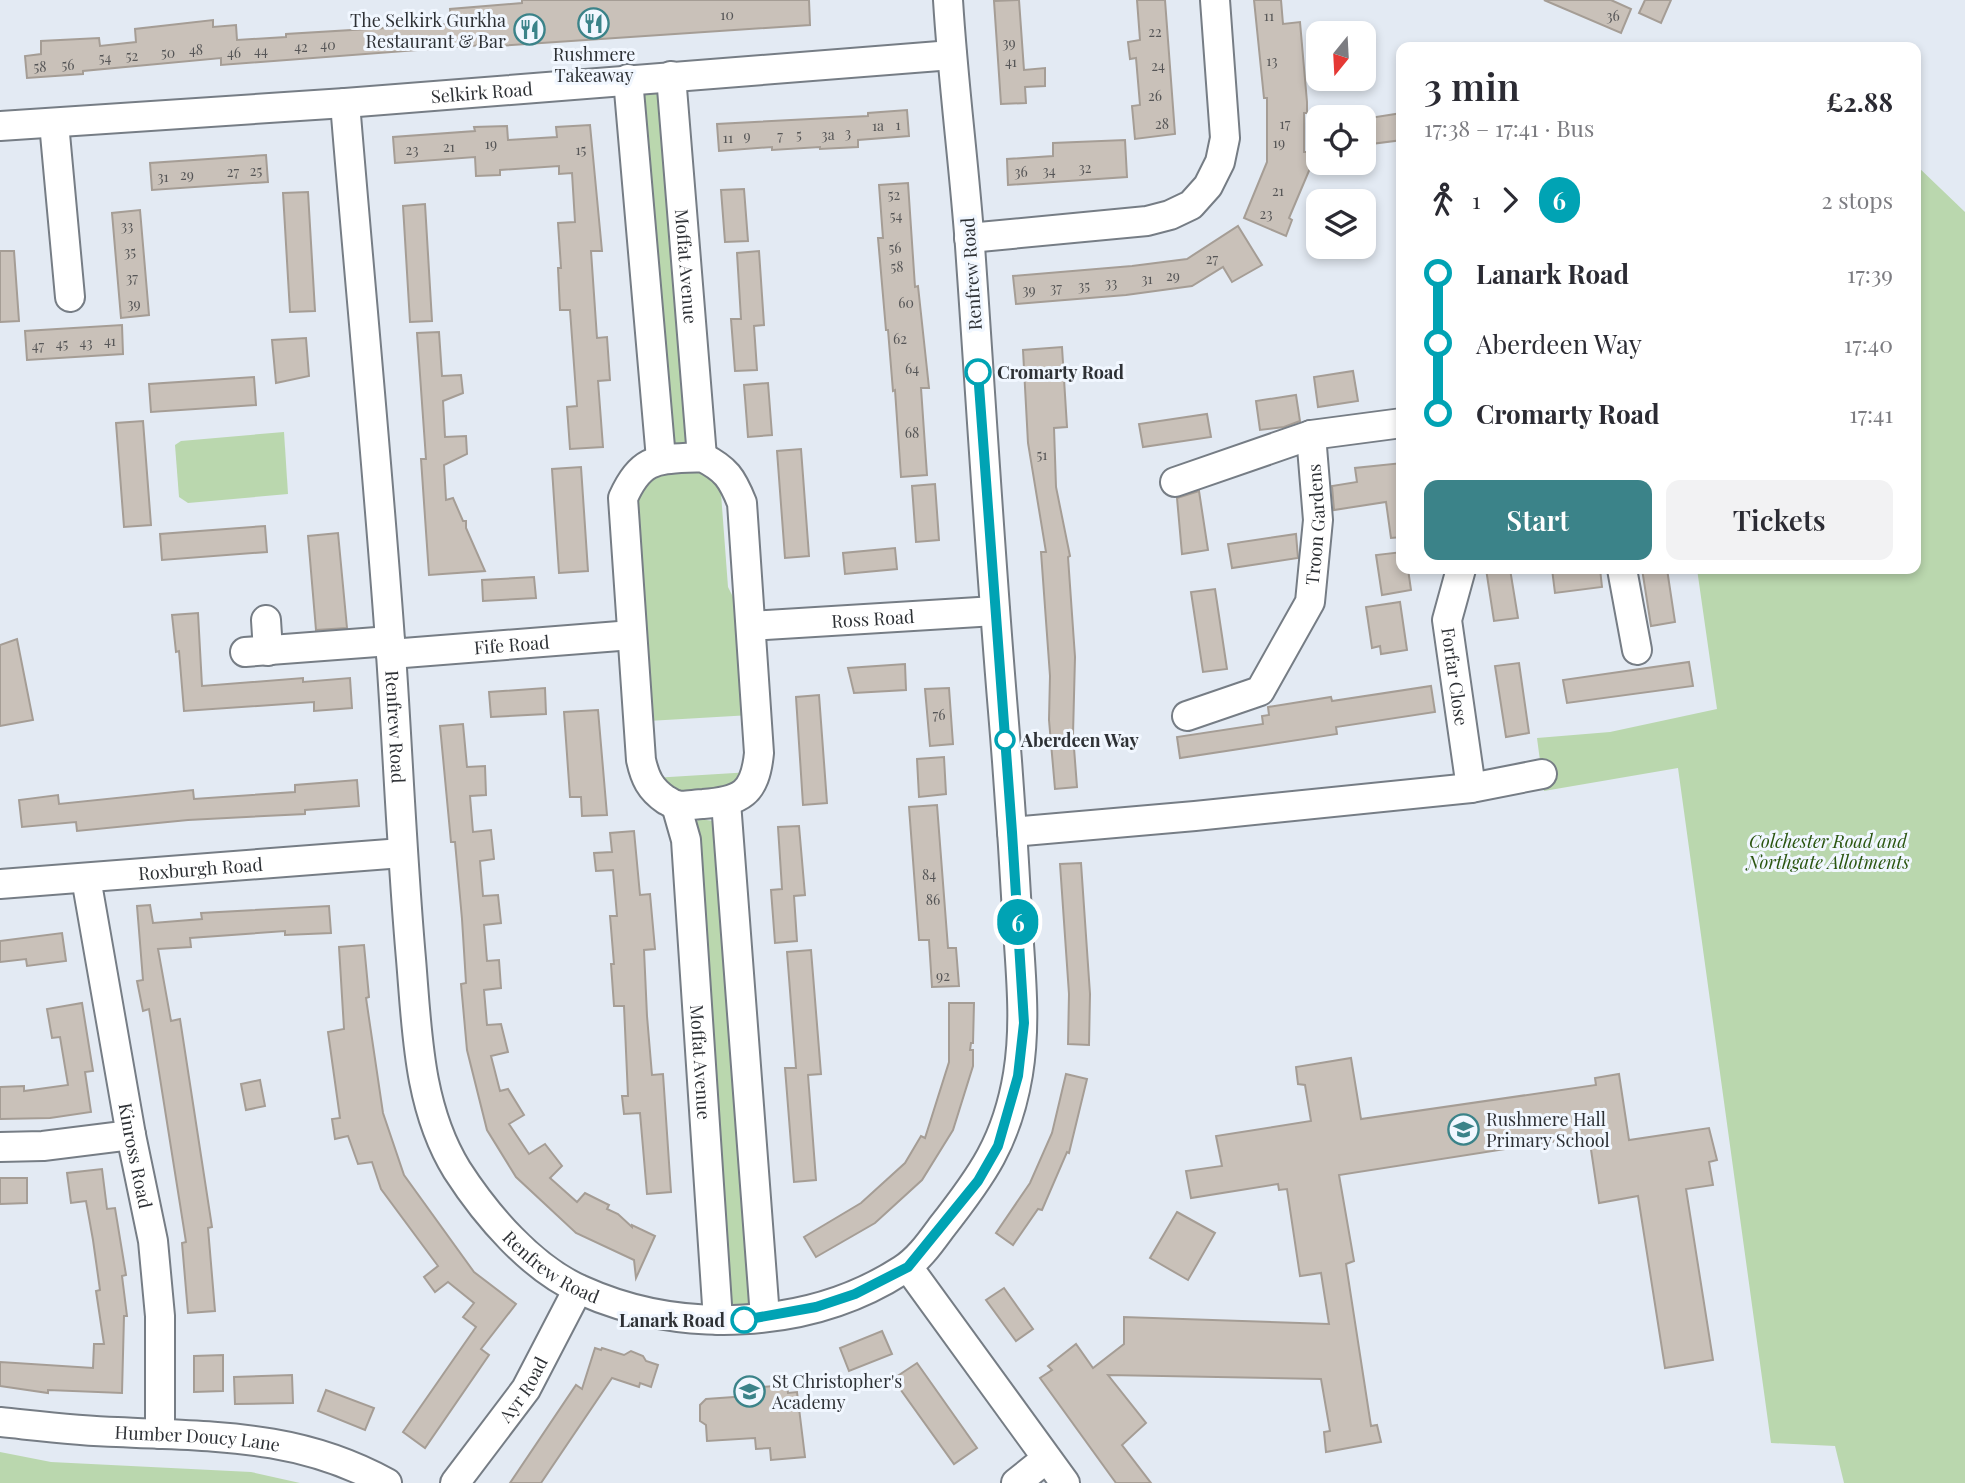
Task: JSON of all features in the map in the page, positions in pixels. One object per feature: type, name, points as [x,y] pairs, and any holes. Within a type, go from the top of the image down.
[{"type":"street","name":"Renfrew Road","points":[[345,103],[390,648],[402,853],[418,1042],[429,1103],[443,1142],[459,1172],[509,1237],[547,1271],[578,1289],[625,1306],[661,1315],[719,1320],[765,1317],[816,1307],[855,1294],[908,1267],[978,1181],[998,1146],[1018,1076],[1024,1023],[1012,832],[970,238],[948,0]]},
{"type":"street","points":[[970,238],[1147,220],[1170,215],[1191,205],[1208,186],[1220,162],[1225,138],[1214,0]]},
{"type":"street","name":"Selkirk Road","points":[[0,126],[345,103],[952,55]]},
{"type":"street","name":"Moffat Avenue","points":[[671,76],[702,457]]},
{"type":"street","points":[[628,79],[661,460]]},
{"type":"street","points":[[54,123],[70,297]]},
{"type":"street","name":"Troon Gardens","points":[[1175,482],[1311,435],[1396,424]]},
{"type":"street","name":"Troon Gardens","points":[[1187,716],[1260,691],[1310,602],[1318,520],[1311,435]]},
{"type":"street","points":[[702,457],[717,464],[733,480],[742,503],[759,753],[757,771],[747,790],[738,799],[726,802],[676,805],[657,793],[646,781],[641,760],[623,498],[632,478],[646,466],[661,460],[702,457]]},
{"type":"street","name":"Forfar Close","points":[[1460,574],[1447,620],[1471,788]]},
{"type":"street","points":[[1623,574],[1637,650]]},
{"type":"street","name":"Ross Road","points":[[751,626],[995,611]]},
{"type":"street","points":[[266,620],[256,652],[390,648]]},
{"type":"street","name":"Fife Road","points":[[390,648],[632,635]]},
{"type":"street","points":[[1012,832],[1471,788],[1542,774]]},
{"type":"street","points":[[726,802],[765,1317]]},
{"type":"street","name":"Moffat Avenue","points":[[676,805],[686,840],[719,1320]]},
{"type":"street","name":"Roxburgh Road","points":[[0,884],[402,853]]},
{"type":"street","name":"Kinross Road","points":[[86,878],[131,1135],[153,1241],[160,1316],[160,1434]]},
{"type":"street","points":[[0,1147],[43,1146],[131,1135]]},
{"type":"street","points":[[908,1267],[1065,1483]]},
{"type":"street","name":"Ayr Road","points":[[455,1483],[526,1388],[578,1289]]},
{"type":"street","name":"Humber Doucy Lane","points":[[0,1422],[68,1429],[229,1436],[296,1446],[360,1468],[387,1483]]},
{"type":"street","points":[[1016,1483],[1046,1459]]},
{"type":"green space","points":[[643,87],[660,87],[689,438],[687,443],[680,446],[673,445]]},
{"type":"green space","name":"Colchester Road and Northgate Allotments","points":[[1921,170],[1965,212],[1965,1483],[1844,1483],[1835,1446],[1771,1443],[1678,768],[1544,791],[1537,738],[1610,732],[1717,709],[1698,574],[1921,574]]},
{"type":"green space","points":[[284,432],[288,494],[188,503],[179,497],[175,445],[181,441]]},
{"type":"green space","points":[[693,469],[720,480],[728,587],[742,615],[751,715],[648,721],[634,488],[650,474]]},
{"type":"green space","points":[[751,772],[738,789],[674,796],[653,778]]},
{"type":"green space","points":[[700,819],[713,821],[716,827],[752,1305],[737,1310],[728,1304],[695,822]]},
{"type":"green space","points":[[0,1452],[51,1462],[251,1472],[300,1483],[0,1483]]},
{"type":"building","points":[[522,0],[809,0],[810,25],[483,45],[221,65],[221,58],[27,78],[25,56],[41,54],[41,41],[99,38],[100,46],[136,42],[135,29],[213,20],[213,27],[236,25],[237,40],[286,37],[286,34],[451,24],[450,9],[522,3]]},
{"type":"building","points":[[1019,0],[1024,70],[1045,68],[1045,86],[1025,87],[1026,103],[1001,104],[994,1]]},
{"type":"building","points":[[1137,0],[1165,0],[1175,134],[1135,139],[1132,106],[1140,105],[1136,58],[1130,59],[1128,42],[1140,40]]},
{"type":"building","points":[[1254,0],[1281,0],[1283,24],[1300,22],[1307,102],[1304,113],[1304,152],[1307,175],[1289,218],[1292,220],[1286,236],[1244,218],[1267,162],[1267,98],[1264,98]]},
{"type":"building","points":[[1544,0],[1611,0],[1631,9],[1621,33]]},
{"type":"building","points":[[1645,0],[1671,0],[1661,23],[1639,13]]},
{"type":"building","points":[[907,110],[909,136],[858,140],[858,147],[772,150],[772,147],[719,151],[717,124],[868,116],[868,113]]},
{"type":"building","points":[[1396,114],[1396,141],[1376,143],[1376,117]]},
{"type":"building","points":[[590,125],[602,251],[591,251],[597,338],[607,337],[610,380],[598,381],[603,447],[570,449],[567,407],[577,406],[570,310],[560,310],[558,223],[575,222],[572,173],[559,174],[559,166],[500,170],[500,175],[476,176],[475,157],[395,163],[393,137],[475,131],[474,127],[507,126],[508,140],[557,137],[556,127]]},
{"type":"building","points":[[1125,140],[1127,177],[1008,185],[1007,159],[1053,156],[1053,143]]},
{"type":"building","points":[[266,155],[268,182],[152,190],[150,163]]},
{"type":"building","points":[[908,183],[915,287],[918,286],[929,388],[921,388],[927,475],[901,477],[895,390],[893,391],[886,330],[878,238],[883,238],[879,185]]},
{"type":"building","points":[[744,189],[748,241],[725,242],[721,190]]},
{"type":"building","points":[[308,192],[315,311],[290,312],[283,193]]},
{"type":"building","points":[[425,204],[432,321],[410,322],[403,206]]},
{"type":"building","points":[[140,210],[149,315],[121,318],[112,213]]},
{"type":"building","points":[[1238,226],[1262,265],[1232,282],[1223,267],[1192,286],[1126,295],[1016,304],[1013,276],[1187,259]]},
{"type":"building","points":[[0,251],[14,251],[19,321],[0,322]]},
{"type":"building","points":[[759,251],[764,325],[754,326],[757,370],[735,371],[731,319],[741,319],[737,253]]},
{"type":"building","points":[[122,325],[123,354],[27,360],[25,331]]},
{"type":"building","points":[[439,332],[442,376],[461,375],[463,393],[443,401],[445,437],[466,436],[467,454],[444,465],[446,500],[453,498],[463,521],[466,521],[466,528],[485,571],[429,575],[421,459],[426,459],[417,333]]},
{"type":"building","points":[[306,338],[309,376],[276,383],[272,340]]},
{"type":"building","points":[[1062,347],[1067,427],[1054,428],[1056,487],[1070,556],[1075,657],[1073,735],[1077,787],[1055,789],[1041,552],[1046,552],[1028,443],[1023,350]]},
{"type":"building","points":[[1353,371],[1358,401],[1318,407],[1314,377]]},
{"type":"building","points":[[254,377],[256,405],[151,412],[149,384]]},
{"type":"building","points":[[768,383],[772,435],[748,437],[744,385]]},
{"type":"building","points":[[1296,395],[1300,421],[1284,427],[1260,430],[1256,401]]},
{"type":"building","points":[[1207,414],[1211,437],[1143,447],[1139,424]]},
{"type":"building","points":[[143,421],[151,525],[124,527],[116,423]]},
{"type":"building","points":[[801,449],[809,556],[785,558],[777,451]]},
{"type":"building","points":[[1396,464],[1396,538],[1391,538],[1386,502],[1334,510],[1332,486],[1357,482],[1355,468]]},
{"type":"building","points":[[581,467],[588,571],[559,573],[552,469]]},
{"type":"building","points":[[935,484],[939,540],[916,542],[912,486]]},
{"type":"building","points":[[1199,491],[1208,550],[1182,554],[1177,498]]},
{"type":"building","points":[[265,526],[267,552],[162,560],[160,534]]},
{"type":"building","points":[[338,533],[347,628],[316,630],[308,536]]},
{"type":"building","points":[[1296,534],[1298,558],[1232,568],[1228,544]]},
{"type":"building","points":[[895,548],[897,569],[845,574],[843,553]]},
{"type":"building","points":[[1396,553],[1396,574],[1409,574],[1411,590],[1382,595],[1376,555]]},
{"type":"building","points":[[1487,574],[1511,574],[1518,618],[1494,621]]},
{"type":"building","points":[[1553,574],[1601,574],[1602,587],[1555,593]]},
{"type":"building","points":[[1643,574],[1668,574],[1675,622],[1651,626]]},
{"type":"building","points":[[534,577],[536,598],[483,601],[482,580]]},
{"type":"building","points":[[1215,589],[1227,669],[1203,672],[1191,592]]},
{"type":"building","points":[[1400,602],[1407,650],[1381,654],[1380,646],[1372,648],[1366,607]]},
{"type":"building","points":[[198,613],[202,686],[303,678],[303,682],[350,678],[352,708],[314,711],[314,702],[184,711],[179,651],[176,652],[172,615]]},
{"type":"building","points":[[17,639],[33,720],[0,726],[0,645]]},
{"type":"building","points":[[1689,662],[1693,686],[1567,703],[1563,680]]},
{"type":"building","points":[[1519,663],[1529,733],[1506,737],[1495,666]]},
{"type":"building","points":[[905,664],[906,690],[854,693],[848,668]]},
{"type":"building","points":[[1431,686],[1435,712],[1336,727],[1337,734],[1180,758],[1177,737],[1263,724],[1262,716],[1269,715],[1268,707],[1331,697],[1332,701]]},
{"type":"building","points":[[545,688],[546,714],[491,717],[489,692]]},
{"type":"building","points":[[949,688],[953,744],[930,746],[925,689]]},
{"type":"building","points":[[819,695],[827,803],[803,805],[796,697]]},
{"type":"building","points":[[598,710],[607,815],[582,816],[581,797],[570,797],[564,712]]},
{"type":"building","points":[[463,724],[467,767],[485,766],[486,795],[470,796],[473,832],[491,830],[494,859],[480,861],[483,896],[498,895],[501,923],[484,925],[487,961],[499,960],[501,988],[484,990],[487,1025],[501,1024],[508,1052],[491,1056],[500,1091],[508,1089],[524,1115],[509,1124],[529,1154],[545,1144],[562,1166],[550,1178],[577,1202],[585,1193],[609,1205],[607,1209],[618,1214],[632,1227],[655,1236],[636,1278],[634,1260],[576,1233],[516,1177],[487,1130],[467,1050],[461,984],[466,983],[462,919],[455,842],[451,842],[440,726]]},
{"type":"building","points":[[944,757],[946,794],[919,797],[917,759]]},
{"type":"building","points":[[357,780],[359,806],[305,810],[305,814],[188,820],[77,831],[76,822],[22,827],[19,800],[58,795],[59,804],[193,790],[194,799],[295,792],[295,785]]},
{"type":"building","points":[[937,805],[948,948],[956,948],[959,986],[932,987],[929,940],[919,940],[909,807]]},
{"type":"building","points":[[799,826],[805,895],[794,896],[797,941],[775,943],[771,890],[782,889],[778,827]]},
{"type":"building","points":[[634,831],[640,895],[650,894],[655,949],[644,950],[647,1016],[652,1075],[663,1074],[671,1192],[647,1194],[640,1113],[624,1114],[622,1096],[628,1096],[624,1006],[614,1006],[611,964],[614,964],[610,916],[617,916],[613,870],[596,871],[594,853],[612,852],[610,833]]},
{"type":"building","points":[[1081,863],[1090,994],[1089,1045],[1068,1044],[1069,994],[1060,864]]},
{"type":"building","points":[[150,905],[153,923],[202,919],[201,913],[329,906],[331,933],[285,935],[285,931],[190,938],[191,947],[158,949],[171,1021],[180,1019],[212,1227],[208,1228],[215,1311],[188,1313],[182,1243],[186,1242],[149,1009],[143,1011],[137,981],[143,980],[137,906]]},
{"type":"building","points":[[62,933],[66,961],[27,966],[26,959],[0,962],[0,941]]},
{"type":"building","points":[[364,945],[369,997],[366,998],[383,1113],[404,1175],[474,1272],[516,1304],[481,1349],[489,1355],[425,1448],[403,1432],[476,1327],[463,1317],[474,1303],[448,1282],[435,1292],[424,1277],[438,1266],[381,1189],[372,1162],[358,1164],[348,1136],[335,1139],[332,1119],[340,1118],[328,1032],[344,1029],[339,947]]},
{"type":"building","points":[[811,950],[821,1074],[808,1075],[816,1180],[794,1182],[785,1068],[796,1068],[787,952]]},
{"type":"building","points":[[82,1003],[93,1071],[85,1072],[91,1112],[50,1118],[0,1119],[0,1087],[24,1086],[24,1091],[68,1085],[60,1037],[52,1038],[47,1009]]},
{"type":"building","points":[[949,1003],[974,1003],[973,1043],[970,1050],[973,1050],[973,1066],[953,1130],[922,1180],[875,1223],[816,1257],[804,1237],[861,1203],[905,1163],[921,1136],[925,1138],[949,1062]]},
{"type":"building","points":[[1351,1058],[1361,1119],[1596,1085],[1595,1078],[1619,1074],[1629,1140],[1709,1128],[1717,1160],[1709,1162],[1713,1185],[1686,1189],[1713,1360],[1665,1368],[1638,1196],[1599,1203],[1589,1136],[1339,1175],[1354,1261],[1346,1264],[1371,1426],[1377,1425],[1381,1442],[1326,1452],[1324,1432],[1330,1431],[1321,1379],[1108,1375],[1146,1423],[1122,1445],[1151,1483],[1116,1483],[1040,1378],[1052,1370],[1048,1366],[1076,1344],[1093,1368],[1124,1344],[1124,1317],[1329,1324],[1321,1273],[1300,1276],[1287,1189],[1279,1190],[1278,1184],[1191,1198],[1186,1171],[1222,1166],[1216,1136],[1311,1121],[1305,1085],[1298,1084],[1296,1067]]},
{"type":"building","points":[[1066,1074],[1087,1079],[1069,1153],[1067,1152],[1042,1210],[1038,1209],[1013,1245],[996,1233],[1030,1183],[1052,1133]]},
{"type":"building","points":[[260,1080],[265,1106],[246,1110],[241,1084]]},
{"type":"building","points":[[102,1169],[107,1209],[115,1208],[126,1275],[122,1276],[127,1316],[124,1316],[122,1393],[48,1390],[48,1393],[0,1386],[0,1362],[93,1368],[94,1344],[104,1344],[96,1291],[100,1290],[86,1201],[71,1203],[67,1173]]},
{"type":"building","points":[[0,1178],[27,1178],[27,1203],[0,1204]]},
{"type":"building","points":[[1177,1212],[1215,1233],[1188,1280],[1150,1258]]},
{"type":"building","points":[[1004,1288],[1033,1329],[1016,1341],[986,1300]]},
{"type":"building","points":[[882,1331],[892,1354],[849,1371],[840,1348]]},
{"type":"building","points":[[595,1348],[624,1355],[631,1351],[658,1365],[651,1387],[640,1383],[639,1387],[612,1378],[541,1483],[510,1483],[576,1385],[582,1389]]},
{"type":"building","points":[[223,1355],[223,1391],[194,1392],[194,1356]]},
{"type":"building","points":[[917,1363],[977,1448],[954,1464],[893,1379]]},
{"type":"building","points":[[292,1375],[293,1403],[235,1404],[234,1377]]},
{"type":"building","points":[[787,1385],[788,1393],[797,1392],[805,1457],[771,1460],[770,1448],[756,1449],[755,1438],[707,1441],[706,1425],[700,1421],[700,1405],[706,1399],[762,1395],[761,1387]]},
{"type":"building","points":[[326,1390],[374,1408],[365,1430],[318,1411]]},
{"type":"bus line","name":"6","points":[[744,1320],[816,1307],[855,1294],[908,1267],[978,1181],[998,1146],[1018,1076],[1024,1023],[978,372]]},
{"type":"place","name":"Rushmere Takeaway","points":[[594,24]]},
{"type":"place","name":"The Selkirk Gurkha Restaurant & Bar","points":[[529,30]]},
{"type":"place","name":"Cromarty Road","points":[[978,372]]},
{"type":"place","name":"Aberdeen Way","points":[[1005,740]]},
{"type":"place","name":"Rushmere Hall Primary School","points":[[1463,1129]]},
{"type":"place","name":"Lanark Road","points":[[744,1320]]},
{"type":"place","name":"St Christopher's Academy","points":[[749,1391]]}]
